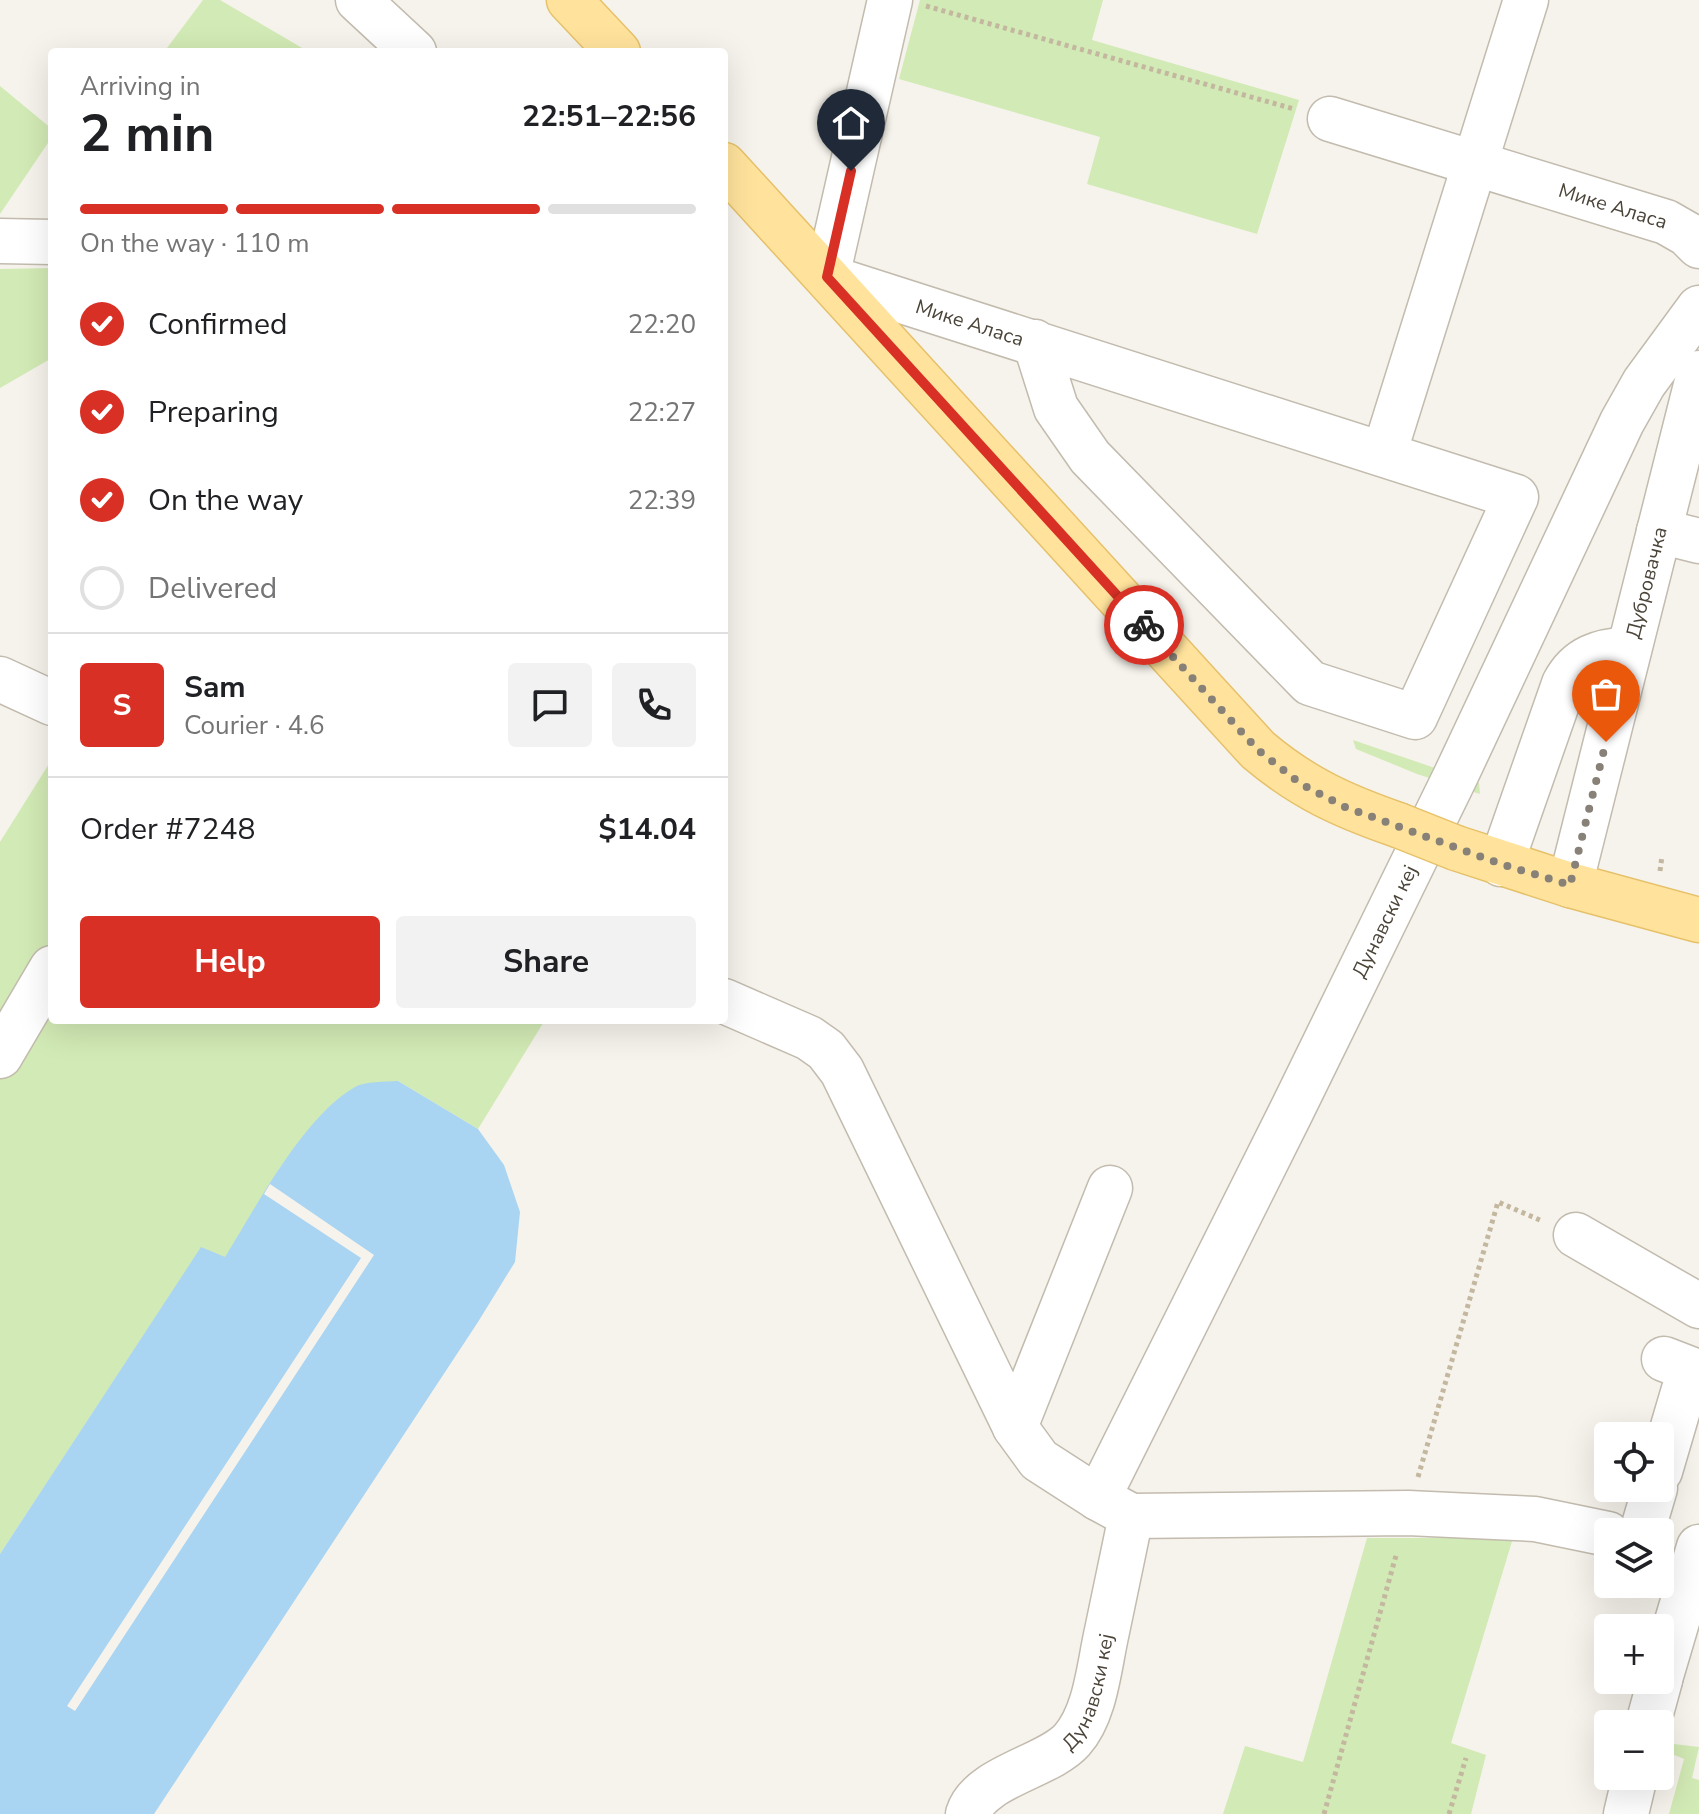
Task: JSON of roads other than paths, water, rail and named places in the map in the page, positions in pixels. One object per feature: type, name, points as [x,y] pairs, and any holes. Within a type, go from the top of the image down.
[{"type":"main road","points":[[572,2],[614,48]]},
{"type":"main road","points":[[730,183],[827,277],[1258,750],[1301,784],[1325,797],[1501,864],[1699,920]]},
{"type":"street","points":[[358,0],[410,48]]},
{"type":"street","points":[[1384,454],[1526,0]]},
{"type":"street","points":[[827,277],[905,2]]},
{"type":"street","name":"Мике Аласа","points":[[1330,119],[1666,222],[1687,234],[1699,246]]},
{"type":"street","points":[[0,241],[48,242]]},
{"type":"street","name":"Мике Аласа","points":[[827,277],[1035,342],[1516,497],[1415,717],[1310,683],[1090,457],[1056,408],[1035,342]]},
{"type":"street","name":"Дунавски кеј","points":[[968,1814],[990,1788],[1070,1743],[1083,1725],[1093,1695],[1114,1507],[1615,436],[1634,400],[1699,308]]},
{"type":"street","name":"Дубровачка","points":[[1570,885],[1629,649],[1679,536],[1685,428],[1699,373]]},
{"type":"street","points":[[1634,400],[1649,396],[1662,399],[1675,409],[1685,428]]},
{"type":"street","points":[[1501,864],[1570,672],[1583,660],[1604,650],[1629,649]]},
{"type":"street","points":[[0,679],[48,701]]},
{"type":"street","points":[[0,1056],[48,975]]},
{"type":"street","points":[[728,1003],[809,1038],[826,1050],[842,1071],[1015,1427],[1039,1460],[1114,1507],[1535,1519],[1594,1531]]},
{"type":"street","points":[[1015,1427],[1110,1188]]},
{"type":"street","points":[[1576,1235],[1699,1306]]},
{"type":"street","points":[[1664,1359],[1690,1369],[1674,1423]]},
{"type":"street","points":[[1674,1617],[1689,1551]]},
{"type":"street","points":[[1626,1814],[1632,1790]]},
{"type":"water","points":[[398,1081],[478,1129],[504,1165],[520,1212],[515,1262],[154,1814],[0,1814],[0,1554],[201,1247],[225,1257],[282,1164],[317,1119],[336,1101],[359,1085]]}]
